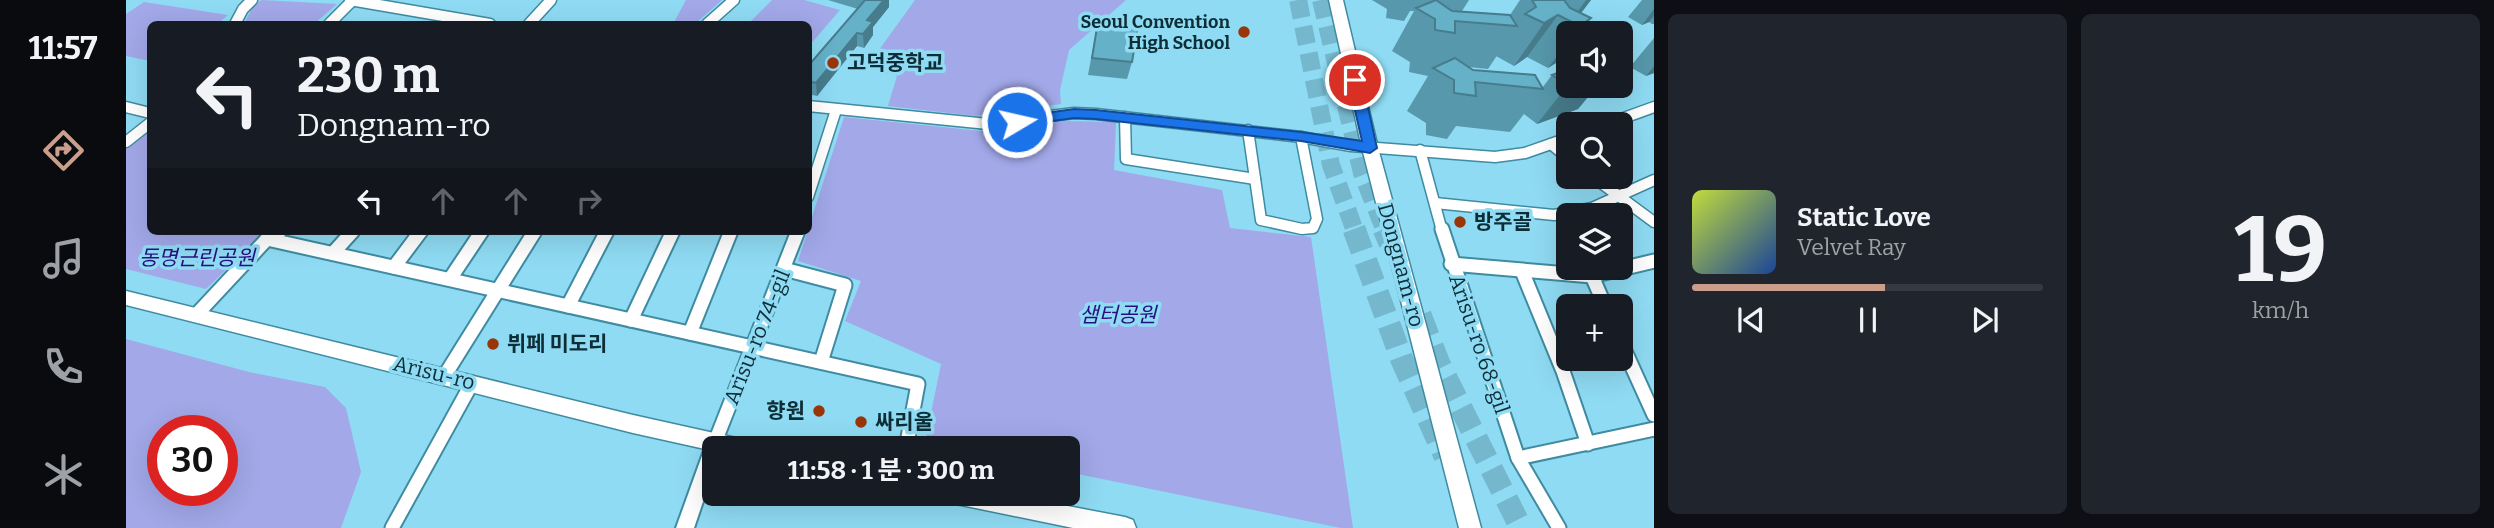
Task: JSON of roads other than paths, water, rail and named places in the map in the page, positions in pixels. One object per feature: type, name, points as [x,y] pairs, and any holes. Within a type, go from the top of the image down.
[{"type":"main road","name":"Dongnam-ro","points":[[1336,0],[1370,148],[1470,528]]},
{"type":"main road","name":"Arisu-ro","points":[[126,298],[702,439]]},
{"type":"main road","points":[[1016,506],[1125,528]]},
{"type":"street","points":[[237,21],[252,0]]},
{"type":"street","points":[[332,21],[352,0],[473,21]]},
{"type":"street","points":[[532,21],[551,0]]},
{"type":"street","points":[[710,21],[734,0]]},
{"type":"street","points":[[126,107],[147,112]]},
{"type":"street","points":[[812,107],[988,124],[1074,113],[1301,136],[1370,148],[1495,157],[1525,153],[1556,142]]},
{"type":"street","points":[[1633,114],[1654,107]]},
{"type":"street","points":[[814,158],[835,110]]},
{"type":"street","points":[[1125,117],[1126,159],[1255,178]]},
{"type":"street","points":[[126,142],[147,125]]},
{"type":"street","points":[[1248,130],[1261,220],[1302,229],[1313,228],[1317,219],[1301,136]]},
{"type":"street","points":[[1551,144],[1556,148]]},
{"type":"street","name":"Arisu-ro 68-gil","points":[[1420,150],[1451,264],[1518,458],[1559,528]]},
{"type":"street","points":[[1435,203],[1554,215],[1592,208],[1654,180]]},
{"type":"street","points":[[1609,189],[1654,222]]},
{"type":"street","points":[[197,314],[274,235]]},
{"type":"street","points":[[333,253],[349,235]]},
{"type":"street","points":[[394,267],[418,235]]},
{"type":"street","points":[[450,279],[479,235]]},
{"type":"street","points":[[445,375],[533,235]]},
{"type":"street","points":[[568,306],[605,235]]},
{"type":"street","points":[[631,320],[671,235]]},
{"type":"street","points":[[690,333],[729,235]]},
{"type":"street","name":"Arisu-ro 74-gil","points":[[717,436],[797,235]]},
{"type":"street","points":[[267,239],[918,384],[908,436]]},
{"type":"street","points":[[1633,266],[1654,261]]},
{"type":"street","points":[[1451,264],[1556,273]]},
{"type":"street","points":[[784,269],[845,285],[821,362]]},
{"type":"street","points":[[1522,271],[1563,371],[1588,444]]},
{"type":"street","points":[[1633,369],[1654,415]]},
{"type":"street","points":[[392,528],[472,383]]},
{"type":"street","points":[[1518,458],[1654,429]]},
{"type":"street","points":[[685,528],[702,479]]},
{"type":"tunnel","points":[[1298,0],[1331,165],[1355,231]]},
{"type":"tunnel","points":[[1321,0],[1362,173],[1385,231]]},
{"type":"tunnel","points":[[1354,229],[1402,360],[1445,456]]},
{"type":"tunnel","points":[[1384,229],[1390,243]]},
{"type":"tunnel","points":[[1420,315],[1439,364],[1521,528]]},
{"type":"place","name":"Seoul Convention High School","points":[[1244,32]]},
{"type":"place","name":"고덕중학교","points":[[833,63]]},
{"type":"place","name":"방주골","points":[[1460,222]]},
{"type":"place","name":"뷔페 미도리","points":[[493,344]]},
{"type":"place","name":"향원","points":[[819,411]]},
{"type":"place","name":"싸리울","points":[[861,422]]},
{"type":"park label","name":"동명근린공원","points":[[197,258]]},
{"type":"park label","name":"샘터공원","points":[[1118,315]]}]
